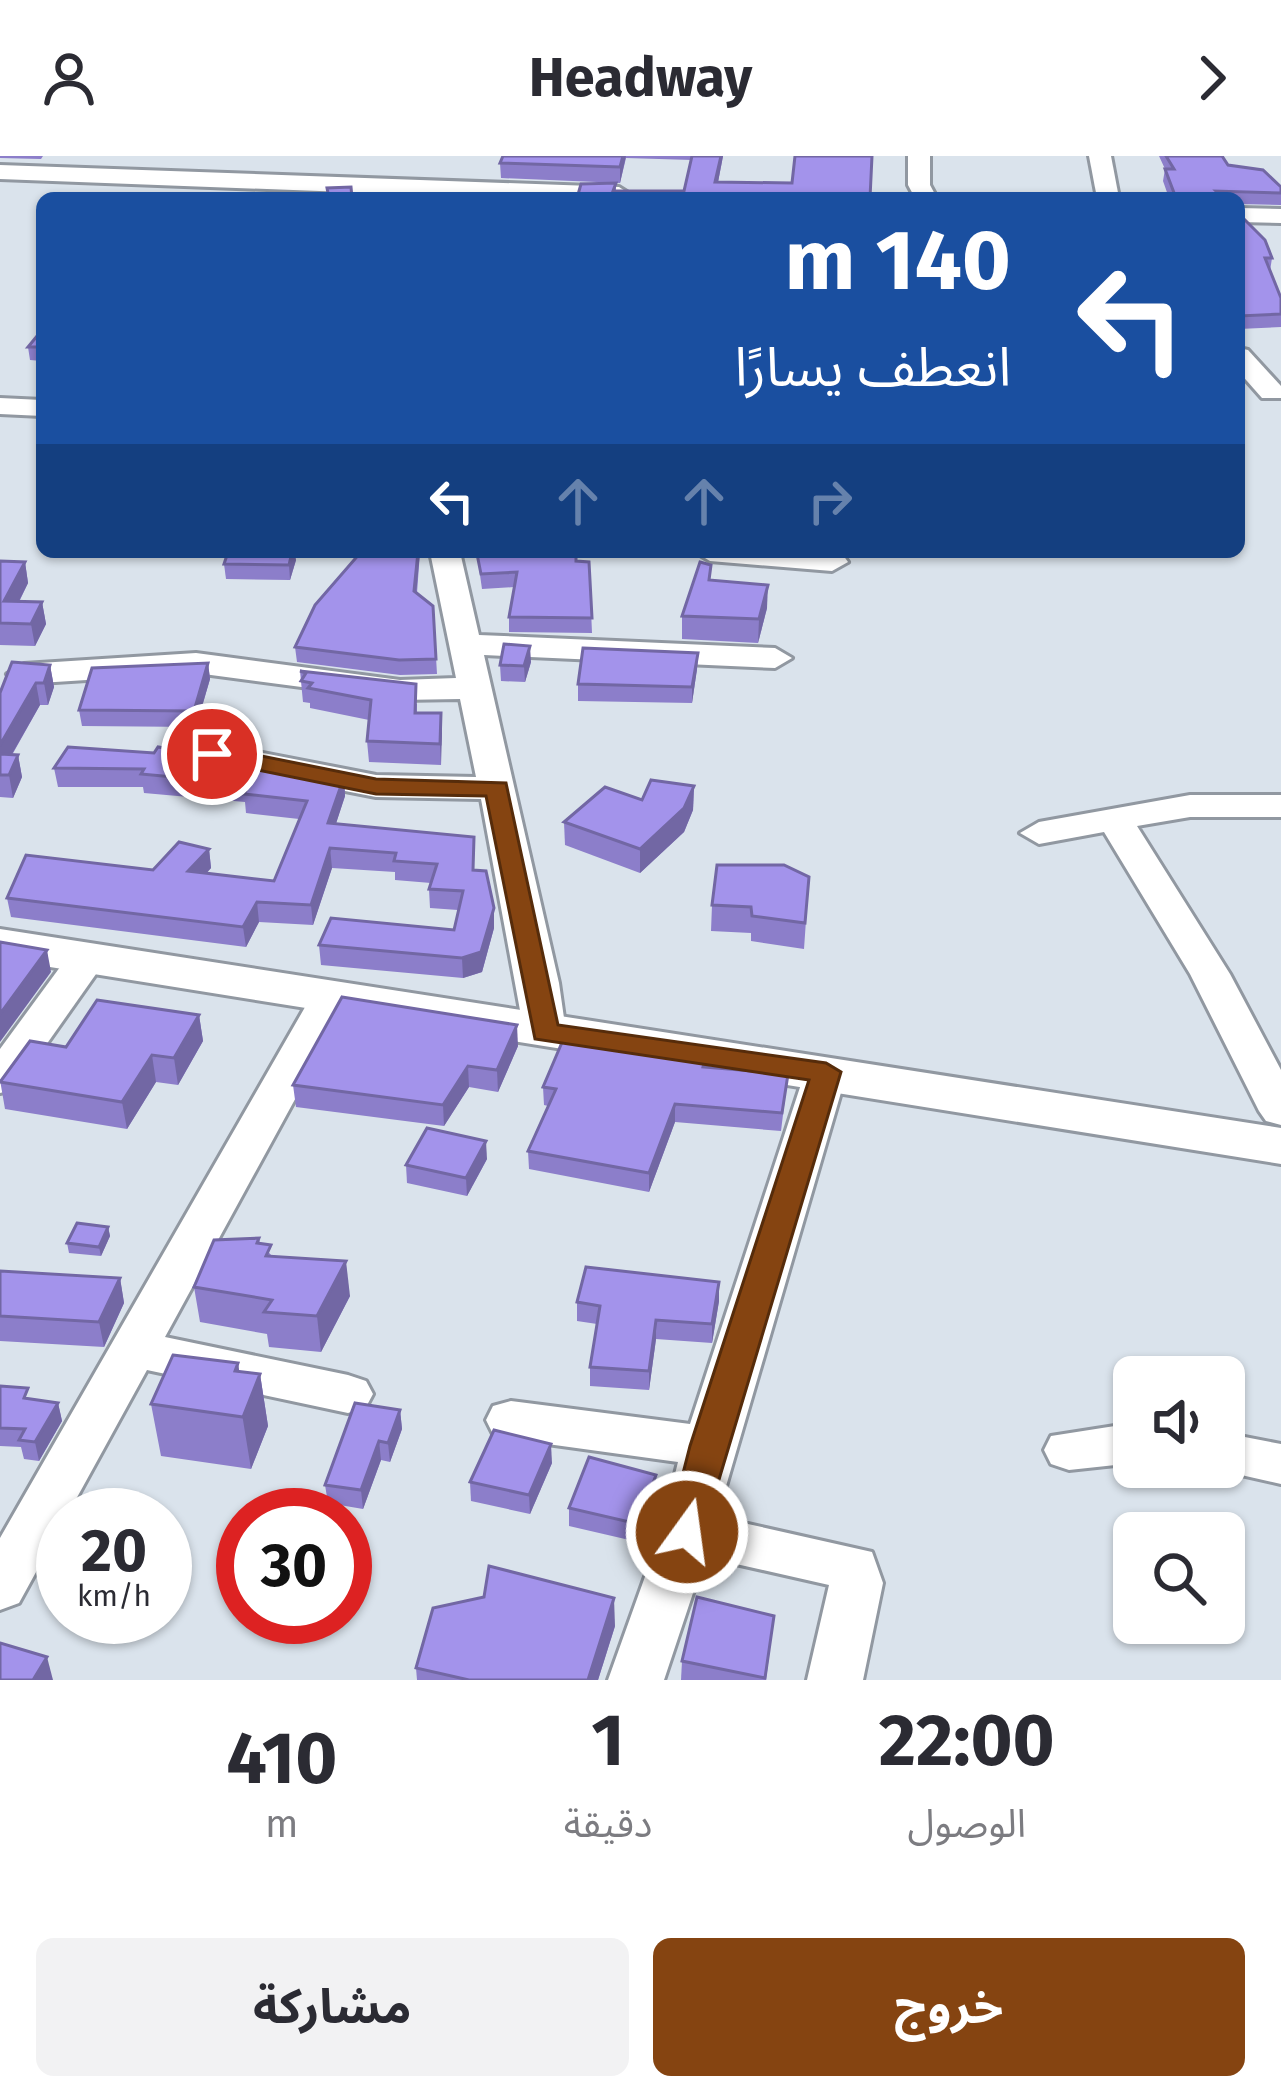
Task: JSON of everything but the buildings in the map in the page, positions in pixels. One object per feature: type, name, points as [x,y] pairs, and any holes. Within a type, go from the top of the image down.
[{"type":"main road","points":[[0,944],[1281,1146]]},
{"type":"street","points":[[364,156],[372,190]]},
{"type":"street","points":[[919,156],[923,192]]},
{"type":"street","points":[[1100,156],[1107,192]]},
{"type":"street","points":[[0,172],[496,192]]},
{"type":"street","points":[[1245,215],[1281,216]]},
{"type":"street","points":[[1245,362],[1276,392]]},
{"type":"street","points":[[1245,392],[1276,392]]},
{"type":"street","points":[[0,406],[36,408]]},
{"type":"street","points":[[446,558],[545,1032]]},
{"type":"street","points":[[783,558],[832,562]]},
{"type":"street","points":[[465,644],[776,658]]},
{"type":"street","points":[[24,674],[196,663],[400,690],[475,688]]},
{"type":"street","points":[[212,754],[376,786],[497,788]]},
{"type":"street","points":[[1040,833],[1190,806],[1281,806]]},
{"type":"street","points":[[1115,820],[1210,974],[1281,1111]]},
{"type":"street","points":[[0,1078],[88,958]]},
{"type":"street","points":[[0,1587],[332,995]]},
{"type":"street","points":[[636,1680],[687,1532],[708,1446],[826,1072]]},
{"type":"street","points":[[132,1348],[349,1394]]},
{"type":"street","points":[[511,1420],[708,1446]]},
{"type":"street","points":[[1069,1450],[1113,1445]]},
{"type":"street","points":[[1245,1457],[1281,1464]]},
{"type":"street","points":[[687,1532],[853,1568],[856,1583],[836,1680]]},
{"type":"route","points":[[212,754],[376,786],[497,788],[545,1032],[826,1072],[708,1446],[687,1532]]}]
